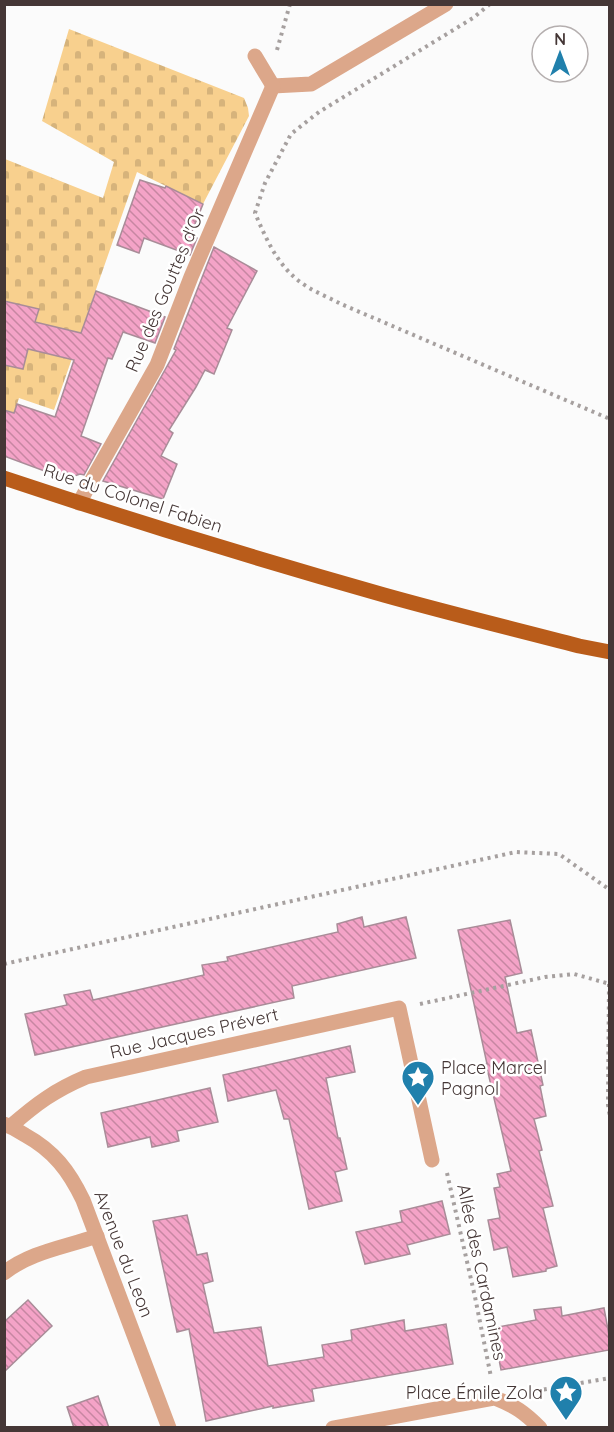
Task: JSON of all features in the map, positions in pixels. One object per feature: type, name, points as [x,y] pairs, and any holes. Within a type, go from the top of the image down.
[{"type":"main road","name":"Rue du Colonel Fabien","points":[[4,478],[386,596],[609,652]]},
{"type":"street","points":[[255,56],[273,86],[311,84],[446,4]]},
{"type":"street","name":"Rue des Gouttes d'Or","points":[[79,502],[157,365],[191,277],[273,86]]},
{"type":"street","points":[[399,1008],[432,1160]]},
{"type":"street","name":"Rue Jacques Prévert","points":[[8,1125],[44,1099],[86,1077],[399,1008]]},
{"type":"street","name":"Avenue du Leon","points":[[8,1125],[41,1143],[73,1179],[97,1236],[169,1428]]},
{"type":"street","points":[[4,1273],[32,1257],[97,1236]]},
{"type":"street","points":[[333,1428],[495,1398],[526,1413],[540,1428]]},
{"type":"path","points":[[273,86],[276,54],[291,4]]},
{"type":"path","points":[[490,4],[473,18],[319,112],[291,134],[265,183],[255,213],[266,238],[283,266],[305,286],[341,304],[609,419]]},
{"type":"path","points":[[4,964],[516,852],[559,854],[609,890]]},
{"type":"path","points":[[399,1008],[545,977],[574,974],[609,984],[609,1117]]},
{"type":"path","name":"Allée des Cardamines","points":[[432,1160],[447,1170],[495,1398]]},
{"type":"path","points":[[495,1398],[609,1378]]},
{"type":"green space","points":[[69,29],[244,98],[249,116],[203,204],[137,172],[54,410],[19,398],[14,413],[5,410],[5,365],[23,369],[28,349],[46,353],[53,327],[35,322],[38,309],[5,301],[5,159],[103,198],[114,162],[42,121]]},
{"type":"building","points":[[140,180],[165,188],[166,186],[203,204],[191,234],[197,238],[190,255],[144,238],[139,253],[117,245]]},
{"type":"building","points":[[214,247],[257,271],[227,328],[232,330],[214,374],[205,370],[169,430],[173,433],[161,456],[177,464],[163,499],[103,481],[176,350],[174,349]]},
{"type":"building","points":[[96,291],[165,317],[155,343],[123,332],[112,359],[108,358],[81,436],[101,444],[84,475],[80,474],[66,479],[4,456],[4,410],[14,413],[17,404],[55,417],[74,360],[28,349],[23,369],[4,365],[4,301],[39,309],[35,322],[81,333]]},
{"type":"building","points":[[362,917],[364,927],[406,917],[416,958],[292,986],[294,998],[35,1055],[25,1014],[67,1005],[64,995],[90,990],[93,1000],[204,975],[202,965],[228,961],[227,957],[338,932],[337,924]]},
{"type":"building","points":[[510,920],[522,973],[505,977],[517,1033],[531,1030],[543,1085],[540,1086],[546,1116],[534,1119],[542,1150],[539,1151],[553,1206],[543,1208],[557,1266],[546,1269],[546,1271],[513,1277],[507,1247],[494,1250],[488,1220],[500,1218],[494,1188],[500,1187],[497,1174],[511,1171],[458,930]]},
{"type":"building","points":[[350,1046],[355,1072],[326,1078],[347,1169],[335,1172],[342,1201],[309,1209],[289,1119],[284,1119],[276,1090],[228,1101],[223,1075]]},
{"type":"building","points":[[210,1088],[218,1122],[177,1131],[179,1141],[166,1144],[152,1147],[150,1137],[108,1147],[101,1113]]},
{"type":"building","points":[[442,1201],[450,1234],[407,1245],[410,1254],[365,1264],[356,1232],[402,1222],[400,1211]]},
{"type":"building","points":[[187,1215],[197,1255],[207,1253],[213,1281],[203,1284],[214,1333],[261,1327],[268,1366],[324,1357],[322,1345],[352,1340],[351,1330],[404,1320],[405,1331],[446,1324],[453,1364],[312,1389],[314,1401],[273,1408],[273,1406],[206,1421],[189,1329],[177,1332],[153,1221]]},
{"type":"building","points":[[28,1300],[52,1326],[4,1372],[4,1322]]},
{"type":"building","points":[[561,1307],[562,1316],[604,1308],[609,1350],[501,1370],[493,1328],[536,1320],[534,1310]]},
{"type":"building","points":[[98,1396],[109,1428],[74,1428],[67,1407]]},
{"type":"place","name":"Place Marcel Pagnol","points":[[418,1106]]},
{"type":"place","name":"Place Émile Zola","points":[[566,1421]]}]
